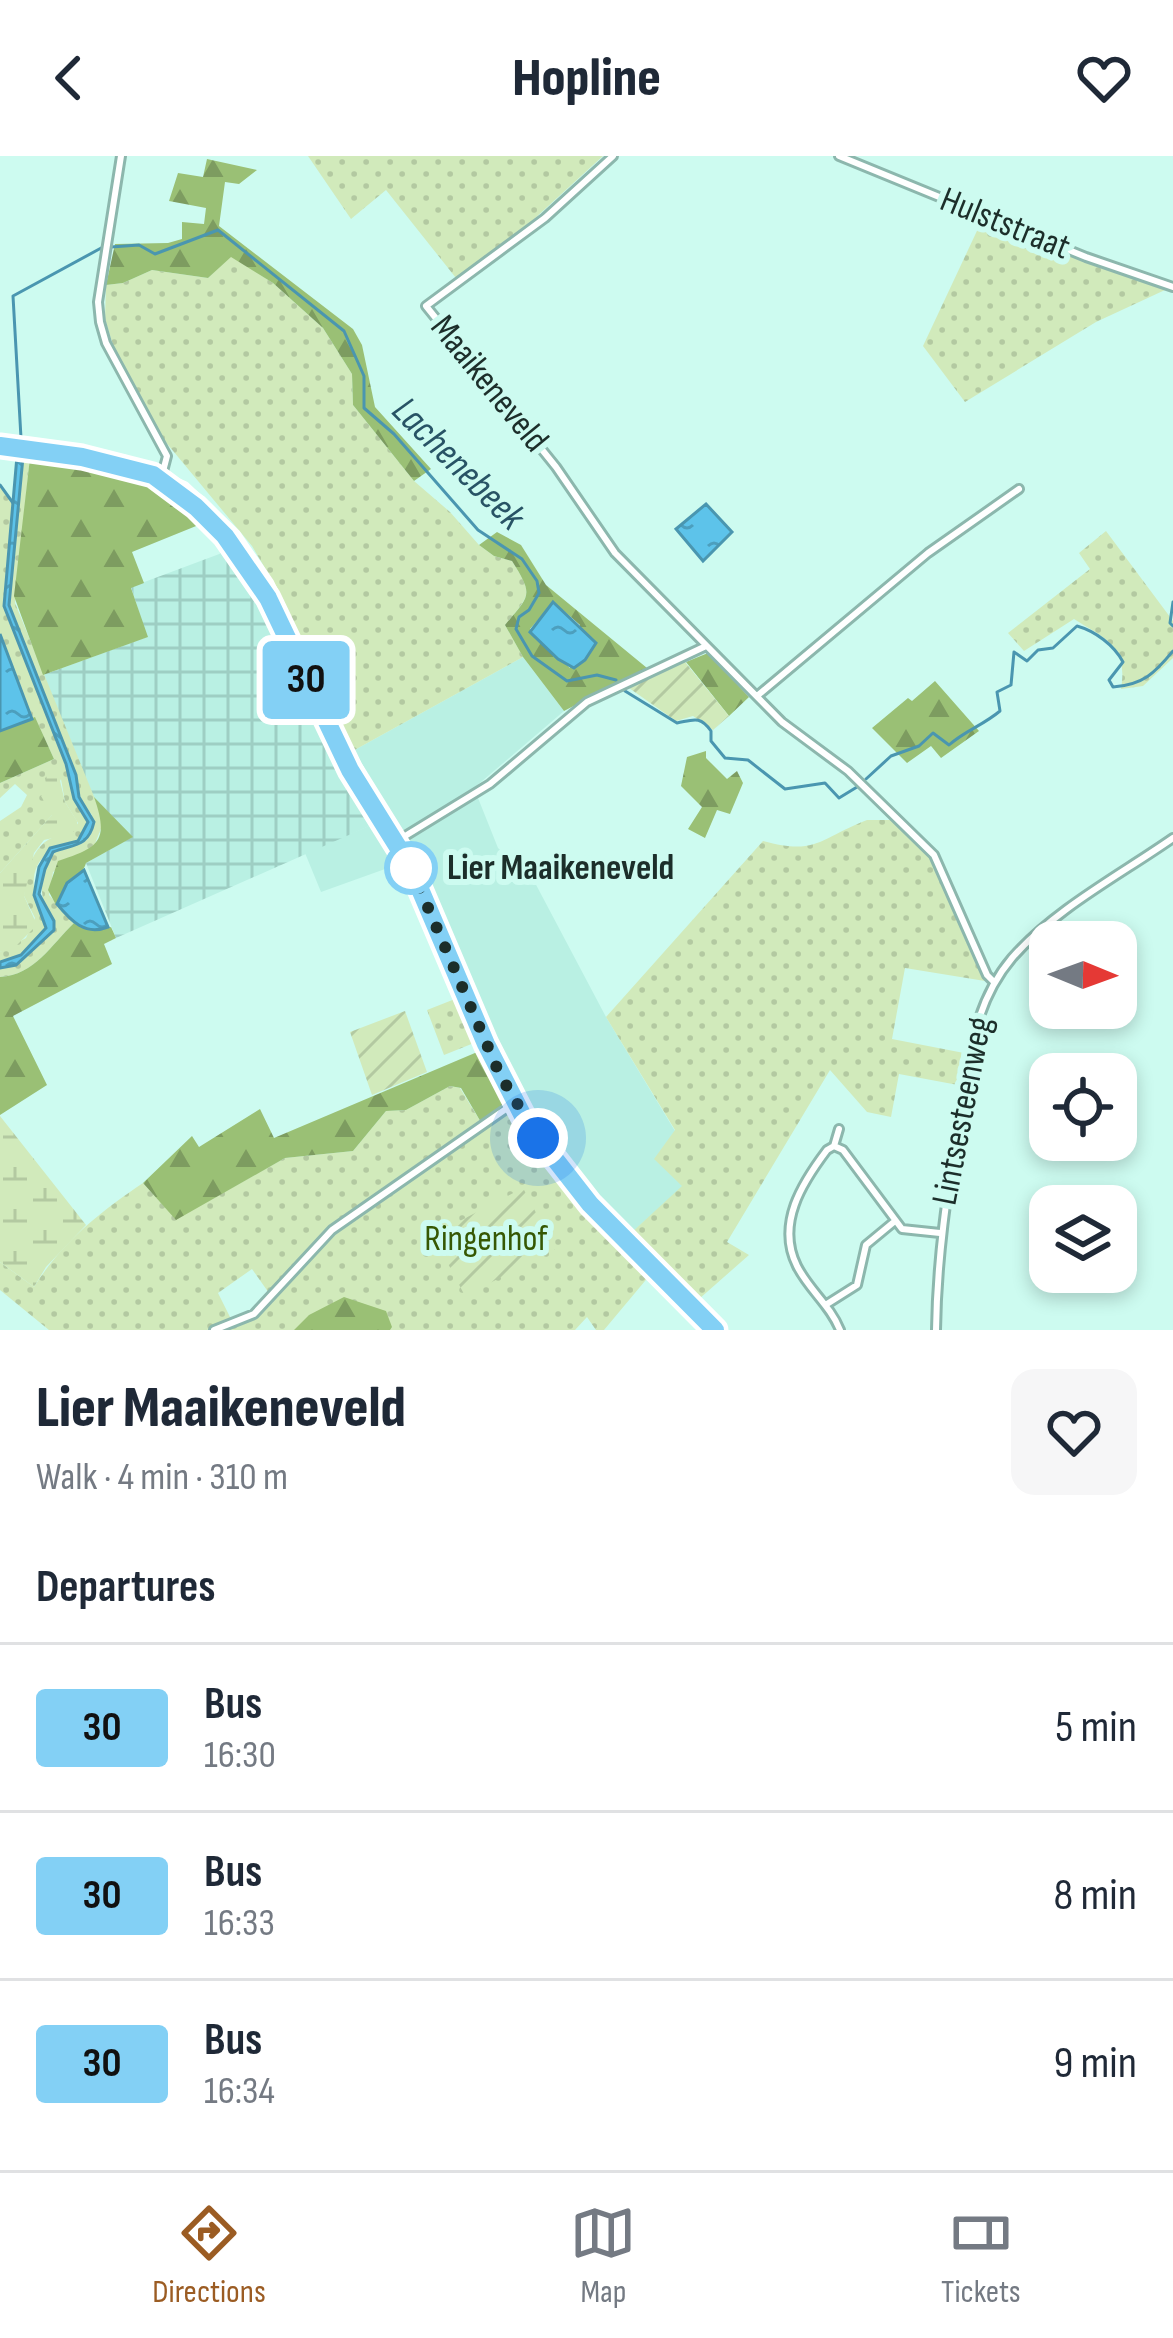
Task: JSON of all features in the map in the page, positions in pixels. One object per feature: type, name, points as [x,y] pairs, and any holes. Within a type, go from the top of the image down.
[{"type":"main road","points":[[0,446],[130,467],[157,477],[208,517],[254,576],[350,770],[397,841],[516,1102],[576,1189],[715,1330]]},
{"type":"street","points":[[121,156],[98,312],[106,343],[168,460],[157,477]]},
{"type":"street","name":"Maaikeneveld","points":[[613,156],[532,228],[426,306],[556,467],[615,553],[796,734],[848,771],[934,855],[994,982]]},
{"type":"street","name":"Hulststraat","points":[[839,156],[1086,257],[1173,287]]},
{"type":"street","points":[[757,695],[928,553],[1019,489]]},
{"type":"street","points":[[397,841],[490,784],[587,702],[706,646]]},
{"type":"street","name":"Lintsesteenweg","points":[[936,1330],[940,1233],[976,1023],[994,982],[1046,926],[1173,838]]},
{"type":"street","points":[[214,1330],[254,1314],[332,1230],[516,1102]]},
{"type":"street","points":[[838,1130],[834,1146],[821,1158],[798,1197],[788,1225],[797,1266],[827,1304],[840,1330]]},
{"type":"street","points":[[834,1146],[843,1150],[902,1229],[940,1233]]},
{"type":"street","points":[[827,1304],[857,1285],[866,1244],[895,1221]]},
{"type":"shaded area","points":[[230,550],[261,596],[376,823],[116,938],[86,863],[132,837],[93,796],[43,675],[147,637],[131,587]]},
{"type":"shaded area","points":[[523,657],[564,711],[474,788],[498,848],[533,879],[606,1017],[675,1131],[683,1187],[630,1234],[565,1162],[519,1092],[432,894],[351,752]]},
{"type":"shaded area","points":[[376,823],[399,864],[321,892],[305,853]]},
{"type":"green space","points":[[308,156],[603,156],[521,231],[456,278],[386,190],[351,219]]},
{"type":"green space","points":[[207,159],[257,170],[239,184],[225,182],[219,226],[353,329],[362,345],[375,407],[431,469],[414,481],[353,405],[352,374],[323,328],[273,283],[231,257],[208,278],[152,270],[106,285],[115,244],[168,243],[182,239],[182,222],[204,224],[206,208],[169,201],[178,173],[203,177]]},
{"type":"green space","points":[[983,218],[1165,290],[1096,322],[965,402],[923,346]]},
{"type":"green space","points":[[231,256],[273,283],[323,328],[352,374],[353,405],[414,481],[479,545],[512,561],[526,588],[524,600],[505,625],[523,657],[351,752],[278,590],[252,546],[159,434],[113,345],[105,319],[106,285],[152,270],[208,278]]},
{"type":"green space","points":[[23,457],[30,458],[15,603],[104,821],[94,846],[53,872],[49,895],[74,923],[33,965],[0,977],[0,968],[16,965],[54,931],[43,900],[43,872],[53,852],[87,840],[92,815],[79,797],[76,775],[9,605]]},
{"type":"green space","points":[[30,458],[142,481],[206,522],[132,552],[144,583],[131,588],[148,637],[43,675],[14,596]]},
{"type":"green space","points":[[0,485],[12,502],[4,606],[66,764],[77,805],[88,822],[78,841],[53,850],[36,868],[35,894],[46,928],[21,955],[0,962],[0,952],[26,938],[35,918],[24,896],[35,854],[49,839],[70,834],[78,823],[65,802],[61,779],[49,804],[53,814],[0,873],[0,821],[21,807],[27,795],[15,784],[0,798],[0,783],[54,759],[32,719],[0,634]]},
{"type":"green space","points":[[1106,531],[1173,621],[1173,658],[1143,686],[1121,689],[1118,653],[1074,619],[1024,651],[1008,633],[1090,569],[1079,553]]},
{"type":"green space","points":[[497,532],[521,545],[546,585],[647,668],[564,711],[505,625],[524,601],[524,582],[512,561],[479,545]],"holes":[[[550,606],[580,625],[570,668],[530,629]]]},
{"type":"green space","points":[[708,653],[749,697],[729,716],[686,662]]},
{"type":"green space","points":[[685,662],[729,716],[713,730],[693,716],[676,721],[629,688]]},
{"type":"green space","points":[[935,681],[979,731],[941,758],[931,746],[907,763],[872,728]]},
{"type":"green space","points":[[35,717],[54,759],[0,783],[0,731]]},
{"type":"green space","points":[[706,751],[706,758],[727,779],[737,771],[743,783],[730,814],[717,810],[705,838],[688,829],[702,807],[681,786],[687,757]]},
{"type":"green space","points":[[57,768],[77,828],[44,840],[34,853],[24,896],[37,925],[15,947],[0,952],[0,873],[52,815],[41,796],[47,790],[45,778]]},
{"type":"green space","points":[[94,797],[133,837],[86,863],[56,905],[48,890],[58,861],[91,847],[100,834]]},
{"type":"green space","points":[[867,820],[892,820],[927,854],[985,981],[905,968],[892,1039],[964,1053],[958,1085],[899,1074],[891,1117],[867,1112],[830,1070],[727,1242],[749,1255],[699,1299],[630,1234],[682,1186],[654,1159],[675,1130],[606,1017],[763,841],[807,846]]},
{"type":"green space","points":[[74,923],[98,931],[111,927],[116,938],[104,944],[112,964],[13,1016],[47,1085],[0,1115],[0,977],[33,965]]},
{"type":"green space","points":[[460,997],[479,1041],[444,1055],[427,1010]]},
{"type":"green space","points":[[405,1011],[427,1072],[372,1095],[350,1032]]},
{"type":"green space","points":[[482,1050],[509,1106],[482,1124],[461,1088],[450,1086],[406,1110],[386,1111],[353,1151],[285,1158],[176,1220],[143,1183],[192,1136],[199,1147],[260,1109],[274,1138]]},
{"type":"green space","points":[[450,1086],[460,1088],[482,1124],[331,1228],[271,1296],[252,1269],[218,1293],[232,1321],[207,1330],[49,1330],[0,1290],[0,1262],[34,1287],[83,1229],[143,1183],[176,1219],[285,1158],[353,1151],[386,1111],[406,1110]]},
{"type":"green space","name":"Ringenhof","points":[[510,1111],[574,1198],[650,1275],[604,1330],[596,1330],[587,1317],[575,1330],[225,1330],[262,1309],[326,1241],[362,1211]]},
{"type":"green space","points":[[0,1116],[86,1225],[46,1267],[34,1287],[0,1262]]},
{"type":"green space","points":[[523,1188],[555,1249],[465,1296],[433,1235]]},
{"type":"green space","points":[[344,1297],[386,1311],[390,1330],[294,1330],[309,1315]]},
{"type":"water","points":[[17,456],[23,457],[9,605],[76,775],[79,797],[94,822],[84,841],[53,852],[45,869],[39,894],[54,930],[16,965],[0,968],[0,962],[21,955],[46,928],[34,895],[39,867],[50,848],[78,841],[88,822],[74,799],[66,764],[4,606]]},
{"type":"water","points":[[706,504],[732,532],[703,561],[676,529]]},
{"type":"water","points":[[553,602],[596,643],[574,668],[530,632]]},
{"type":"water","points":[[0,634],[32,719],[0,731]]},
{"type":"water","points":[[84,870],[108,927],[85,928],[57,904],[67,883]]},
{"type":"waterway","name":"Lachenebeek","points":[[111,247],[139,245],[155,254],[218,230],[344,331],[364,376],[364,408],[394,434],[478,530],[522,559],[537,581],[539,593],[519,617],[516,629],[532,656],[567,681],[597,675],[616,680]]},
{"type":"waterway","name":"Lachenebeek","points":[[21,438],[13,296],[103,247]]},
{"type":"waterway","points":[[0,485],[13,503]]},
{"type":"waterway","name":"Lachenebeek","points":[[1173,602],[1173,626]]},
{"type":"waterway","name":"Lachenebeek","points":[[866,779],[891,756],[919,746],[933,733],[949,745],[1000,711],[997,692],[1011,685],[1014,652],[1027,661],[1038,650],[1053,648],[1077,626],[1084,628],[1109,644],[1123,662],[1109,680],[1113,687],[1148,676],[1173,651]]},
{"type":"waterway","name":"Lachenebeek","points":[[625,691],[677,723],[703,723],[725,758],[748,760],[785,789],[825,783],[839,798],[857,787]]},
{"type":"bus line","name":"30","points":[[0,446],[82,457],[153,475],[225,536],[268,598],[350,770],[411,868],[500,1075],[526,1122],[590,1204],[715,1330]]},
{"type":"place","name":"Lier Maaikeneveld","points":[[411,868]]},
{"type":"route","points":[[411,868],[500,1075],[538,1138]]}]
